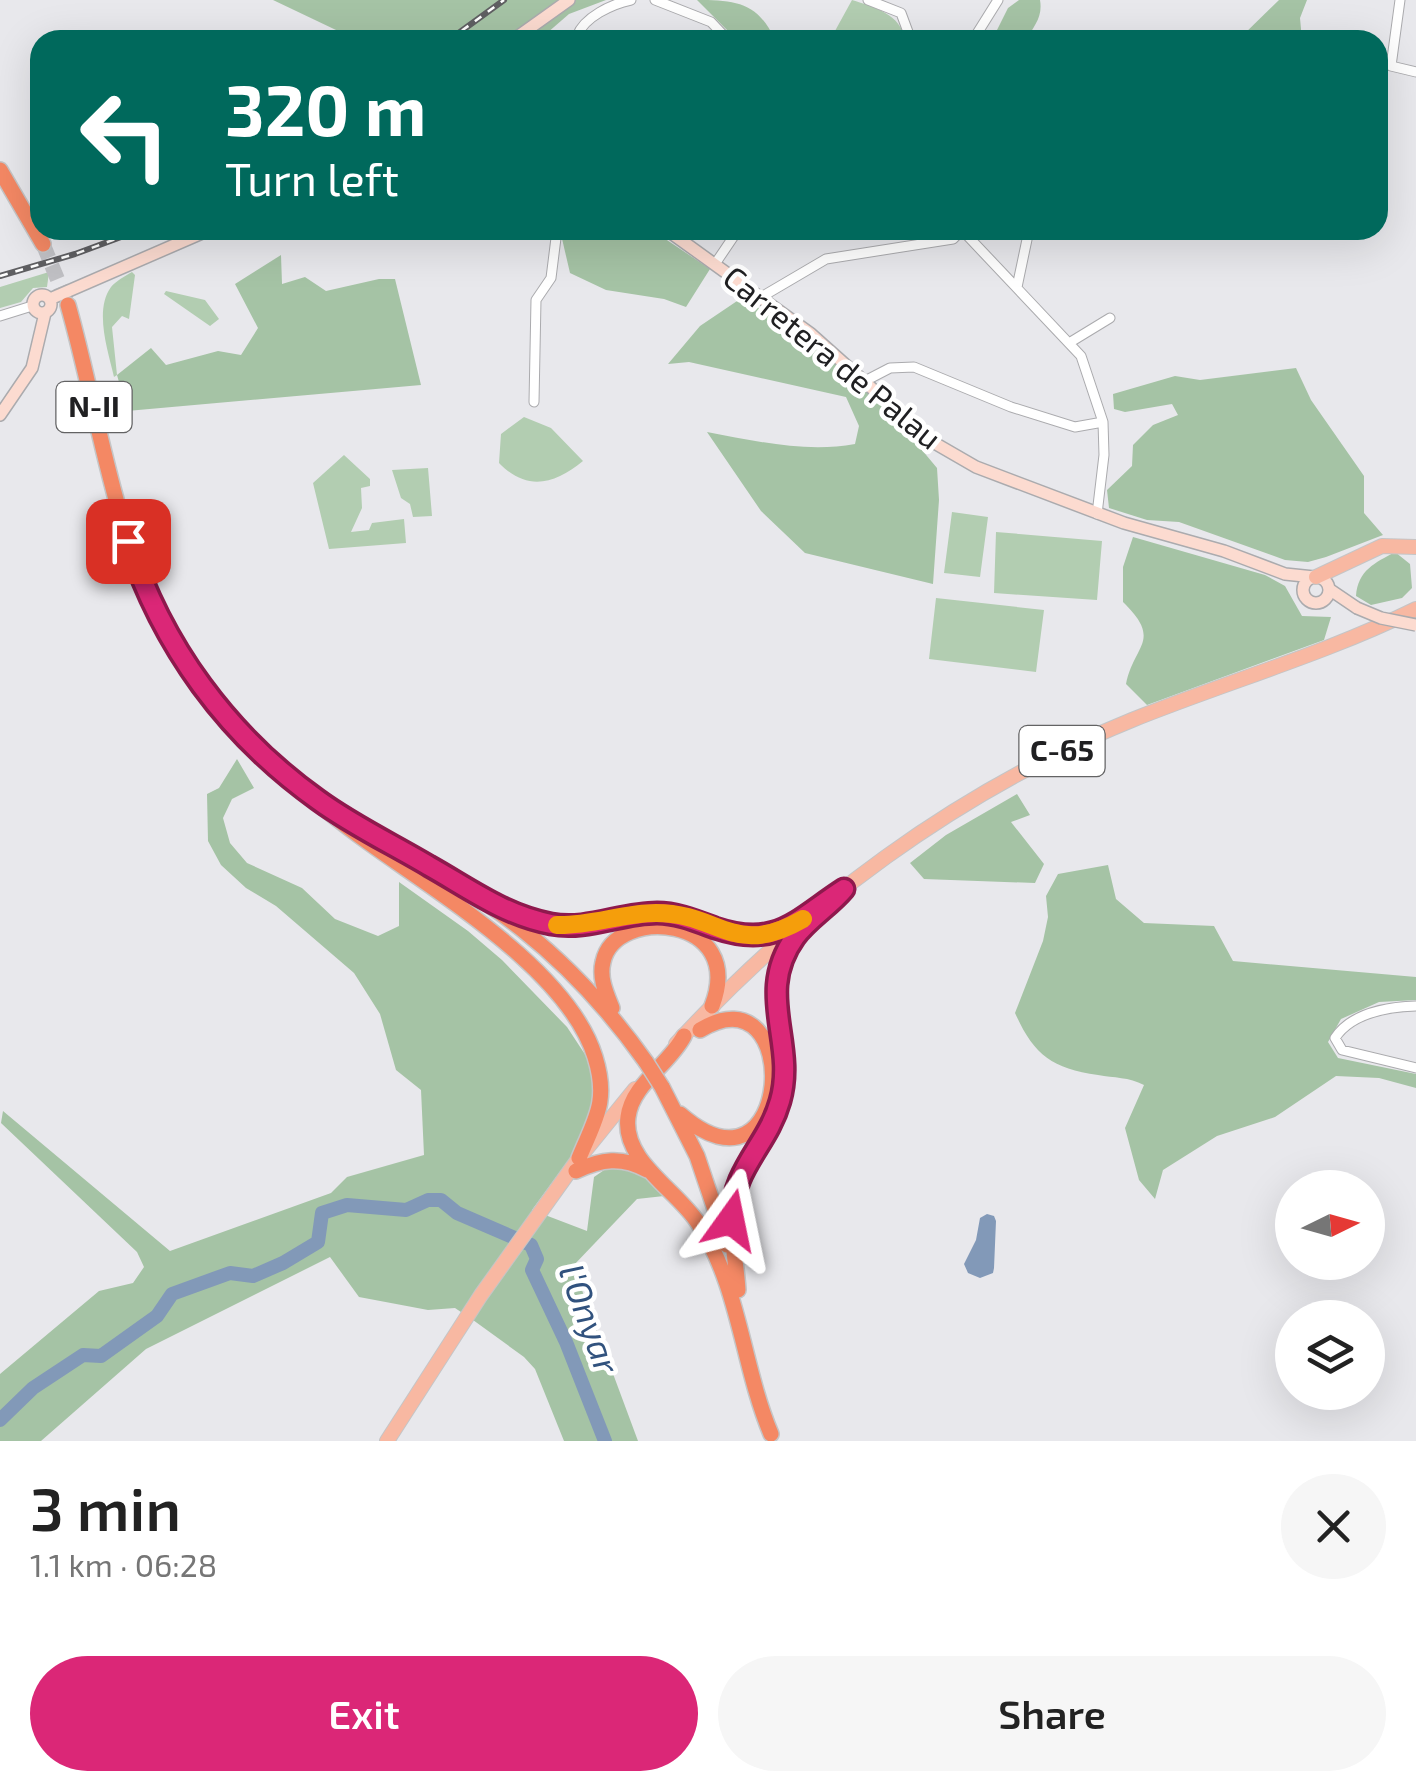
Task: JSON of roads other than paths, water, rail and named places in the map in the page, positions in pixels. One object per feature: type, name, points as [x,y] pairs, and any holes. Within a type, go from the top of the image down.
[{"type":"highway","points":[[0,170],[30,222]]},
{"type":"highway","points":[[41,240],[43,244]]},
{"type":"highway","name":"N-II","points":[[68,304],[134,561],[182,659],[222,713],[319,801],[495,907],[556,956],[616,1021],[662,1087],[708,1186],[738,1290],[772,1438]]},
{"type":"highway","points":[[319,801],[504,943],[570,1011],[592,1049],[600,1086],[597,1120],[577,1165]]},
{"type":"highway","points":[[495,907],[557,925],[596,924],[638,914],[670,914],[748,937],[800,927]]},
{"type":"highway","points":[[738,1290],[732,1201],[744,1166],[780,1104],[784,1055],[775,988],[782,960],[800,927]]},
{"type":"highway","points":[[616,1021],[602,980],[604,957],[614,940],[636,929],[679,930],[710,948],[720,969],[712,1006]]},
{"type":"highway","points":[[674,1108],[706,1133],[731,1137],[750,1130],[769,1103],[774,1086],[773,1059],[760,1032],[742,1022],[726,1020],[700,1030]]},
{"type":"highway","points":[[684,1036],[632,1100],[629,1136],[651,1172],[695,1219],[717,1256],[734,1304],[756,1398],[772,1438]]},
{"type":"highway","points":[[577,1165],[616,1159],[651,1172]]},
{"type":"main road","points":[[1322,582],[1378,547],[1409,546],[1416,555]]},
{"type":"main road","points":[[1332,646],[1416,599]]},
{"type":"main road","name":"C-65","points":[[388,1441],[481,1294],[577,1165],[712,1006],[844,889],[940,820],[1049,758],[1130,720],[1332,646],[1416,609]]},
{"type":"main road","name":"C-65","points":[[577,1165],[800,927]]},
{"type":"street","points":[[527,30],[569,0]]},
{"type":"street","points":[[580,30],[605,10],[631,0]]},
{"type":"street","points":[[655,0],[711,22],[719,30]]},
{"type":"street","points":[[868,0],[901,12],[907,30]]},
{"type":"street","points":[[979,30],[998,0]]},
{"type":"street","points":[[1400,0],[1392,66],[1416,72]]},
{"type":"street","points":[[0,316],[32,306],[38,295],[50,299],[186,240]]},
{"type":"street","points":[[534,402],[536,300],[552,278],[556,240]]},
{"type":"street","name":"Carretera de Palau","points":[[681,240],[811,334],[931,441],[976,467],[1097,514],[1322,582]]},
{"type":"street","points":[[716,264],[732,240]]},
{"type":"street","points":[[763,296],[826,258],[946,240]]},
{"type":"street","points":[[972,240],[1080,356],[1104,422],[1097,514]]},
{"type":"street","points":[[1017,287],[1026,240]]},
{"type":"street","points":[[0,415],[32,368],[50,299]]},
{"type":"street","points":[[32,306],[45,313]]},
{"type":"street","points":[[1069,343],[1110,318]]},
{"type":"street","points":[[863,382],[890,368],[914,367],[1075,427],[1104,422]]},
{"type":"street","points":[[1286,574],[1310,602],[1343,602]]},
{"type":"street","points":[[1304,596],[1305,584],[1322,582]]},
{"type":"street","points":[[1322,582],[1343,602],[1381,618],[1416,625]]},
{"type":"street","points":[[1321,602],[1328,596],[1322,582]]},
{"type":"street","points":[[1416,1006],[1371,1012],[1339,1031],[1336,1043],[1342,1050],[1416,1068]]},
{"type":"water","points":[[987,1214],[996,1221],[994,1268],[993,1273],[980,1278],[968,1273],[964,1264],[976,1240],[980,1218]]},
{"type":"waterway","name":"l'Onyar","points":[[0,1420],[33,1388],[83,1355],[101,1356],[157,1316],[172,1294],[230,1273],[253,1276],[318,1242],[322,1213],[347,1205],[406,1210],[428,1200],[441,1200],[457,1213],[531,1245],[537,1259],[532,1270],[566,1342],[605,1441]]},
{"type":"tunnel","points":[[43,244],[68,305]]},
{"type":"railway","points":[[463,30],[504,0]]},
{"type":"railway","points":[[0,276],[113,240]]}]
